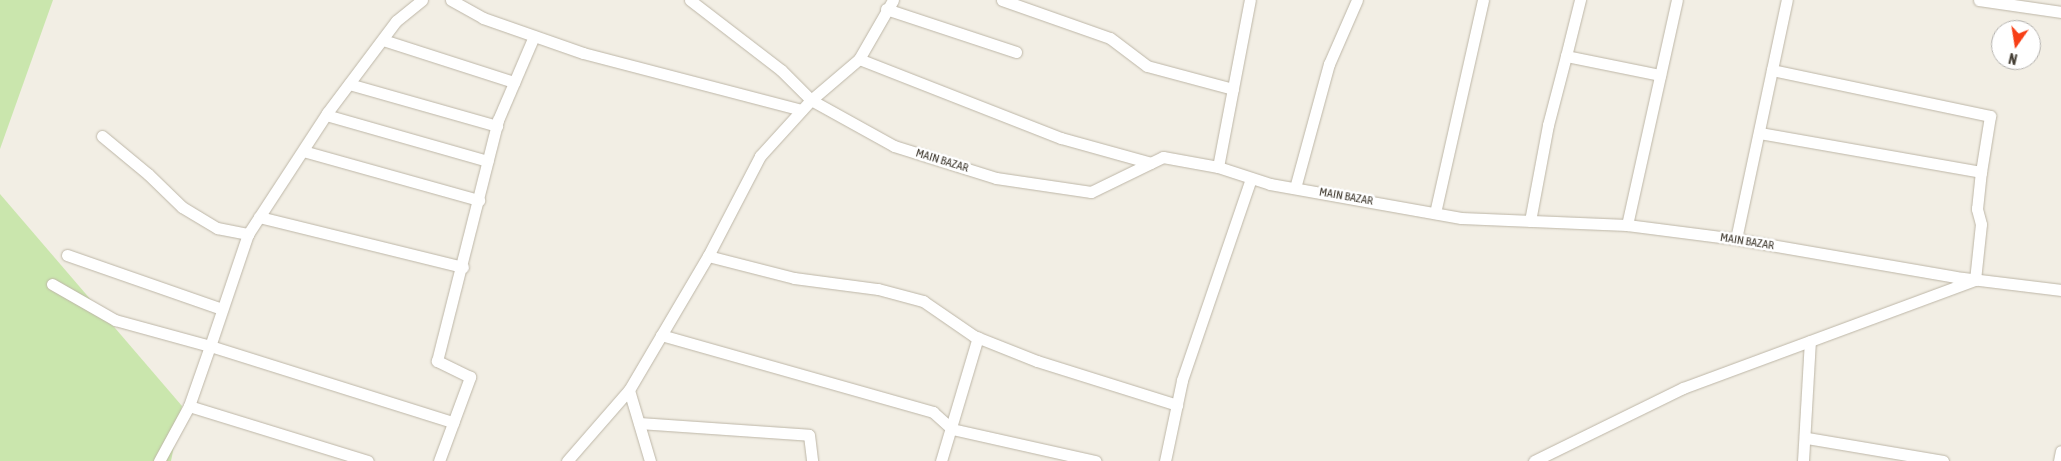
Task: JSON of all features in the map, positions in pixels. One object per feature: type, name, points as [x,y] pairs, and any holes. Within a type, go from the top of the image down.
[{"type":"street","points":[[159,461],[189,406],[248,234],[302,151],[349,84],[396,21],[422,0]]},
{"type":"street","points":[[451,0],[483,18],[583,53],[802,110]]},
{"type":"street","name":"MAIN BAZAR","points":[[690,0],[781,70],[811,100],[894,146],[996,178],[1091,192],[1163,157],[1218,167],[1251,178],[1295,188],[1462,218],[1627,225],[1736,240],[1975,280],[2061,290]]},
{"type":"street","points":[[1002,0],[1110,38],[1147,66],[1233,89]]},
{"type":"street","points":[[1218,167],[1250,0]]},
{"type":"street","points":[[1295,188],[1329,64],[1357,0]]},
{"type":"street","points":[[1435,213],[1483,0]]},
{"type":"street","points":[[1530,220],[1548,125],[1580,0]]},
{"type":"street","points":[[1627,225],[1677,0]]},
{"type":"street","points":[[1736,240],[1787,0]]},
{"type":"street","points":[[1979,0],[2061,12]]},
{"type":"street","points":[[566,461],[629,390],[708,256],[760,156],[811,100],[859,59],[889,5],[1016,52]]},
{"type":"street","points":[[439,461],[470,376],[437,361],[463,267],[497,126],[534,36]]},
{"type":"street","points":[[383,40],[514,82]]},
{"type":"street","points":[[1566,56],[1660,75]]},
{"type":"street","points":[[859,59],[1061,138],[1151,163]]},
{"type":"street","points":[[1534,461],[1683,388],[1975,280],[1981,224],[1977,209],[1990,116],[1772,70]]},
{"type":"street","points":[[349,84],[497,126]]},
{"type":"street","points":[[326,116],[488,161]]},
{"type":"street","points":[[1759,133],[1981,172]]},
{"type":"street","points":[[102,136],[148,174],[182,207],[217,228],[248,234]]},
{"type":"street","points":[[302,151],[479,200]]},
{"type":"street","points":[[1165,461],[1182,380],[1251,178]]},
{"type":"street","points":[[259,217],[463,267]]},
{"type":"street","points":[[67,255],[222,309]]},
{"type":"street","points":[[708,256],[794,278],[878,289],[923,301],[978,337],[1037,361],[1177,405]]},
{"type":"street","points":[[52,284],[115,320],[210,346],[453,422]]},
{"type":"street","points":[[661,335],[933,412],[952,430],[1095,461]]},
{"type":"street","points":[[942,461],[978,337]]},
{"type":"street","points":[[1803,461],[1807,438],[1810,341]]},
{"type":"street","points":[[629,390],[650,461]]},
{"type":"street","points":[[189,406],[368,461]]},
{"type":"street","points":[[638,423],[809,435],[812,461]]},
{"type":"street","points":[[1807,438],[1943,461]]},
{"type":"street","points":[[2059,461],[2061,451]]},
{"type":"green space","points":[[0,0],[53,0],[0,149]]},
{"type":"green space","points":[[0,194],[182,406],[171,461],[0,461]]}]
